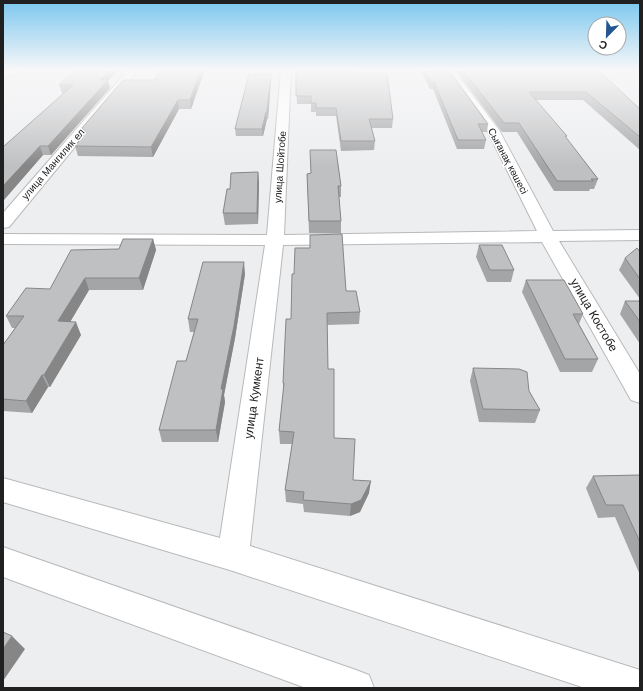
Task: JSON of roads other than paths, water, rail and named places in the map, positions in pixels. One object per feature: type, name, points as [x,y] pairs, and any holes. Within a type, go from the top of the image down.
[{"type":"street","name":"улица Мангилик ел","points":[[3,222],[106,101]]},
{"type":"street","name":"улица Шойтобе","points":[[275,240],[284,101]]},
{"type":"street","name":"Сығанақ көшесі","points":[[472,101],[493,130],[548,237]]},
{"type":"street","points":[[3,239],[275,240],[640,236]]},
{"type":"street","name":"улица Костобе","points":[[548,237],[640,394]]},
{"type":"street","name":"улица Кумкент","points":[[233,556],[275,240]]},
{"type":"street","points":[[3,490],[233,556],[640,688]]},
{"type":"street","points":[[3,562],[356,688]]}]
